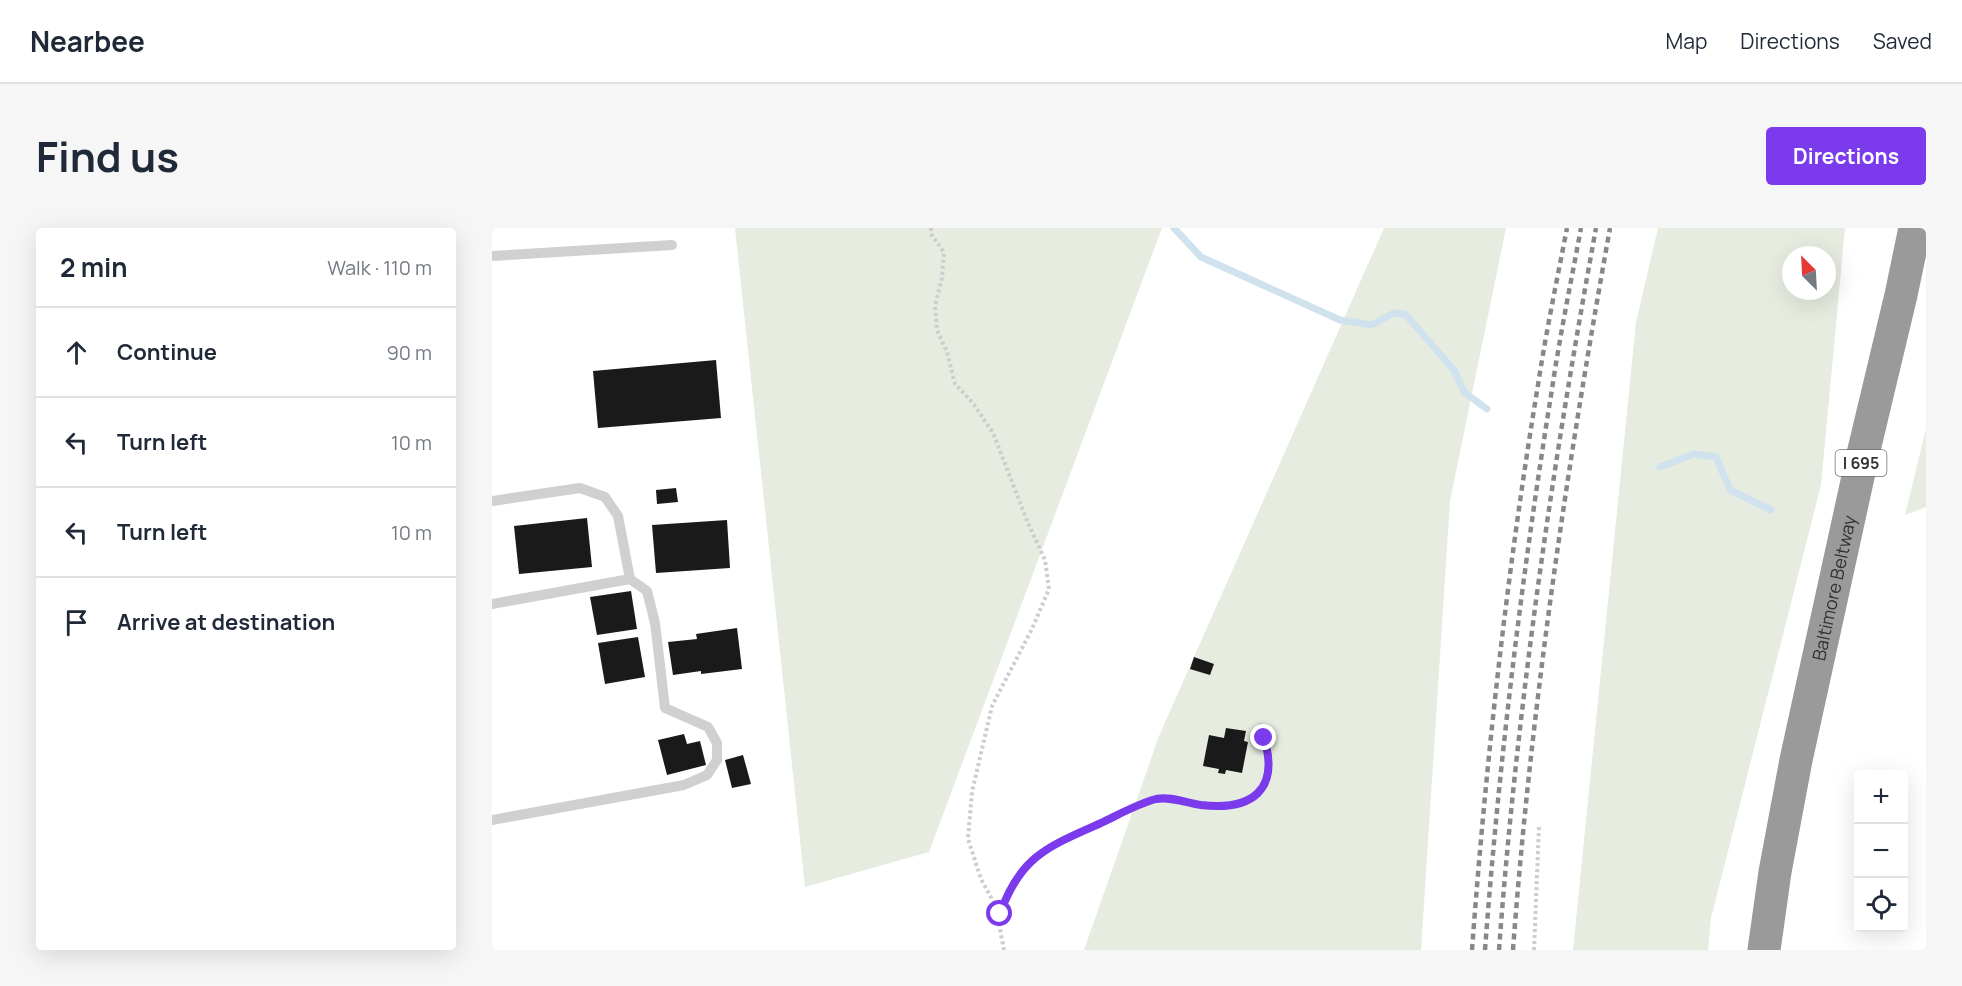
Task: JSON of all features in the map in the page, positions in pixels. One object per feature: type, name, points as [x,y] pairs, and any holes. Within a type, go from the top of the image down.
[{"type":"highway","name":"Baltimore Beltway","points":[[1764,950],[1775,872],[1796,760],[1863,454],[1916,228]]},
{"type":"lane","points":[[492,256],[672,245]]},
{"type":"lane","points":[[492,501],[580,488],[604,497],[618,516],[630,579],[647,591],[655,623],[665,708],[708,727],[717,743],[717,760],[707,775],[684,785],[492,820]]},
{"type":"lane","points":[[492,604],[630,579]]},
{"type":"path","points":[[931,228],[932,234],[944,252],[942,278],[935,306],[937,330],[947,352],[955,384],[973,403],[993,433],[1045,560],[1049,589],[1032,629],[992,706],[972,792],[968,839],[981,879],[1000,914],[1004,950]]},
{"type":"path","points":[[1000,914],[1006,896],[1020,872],[1040,853],[1078,833],[1157,799],[1217,806],[1247,801],[1256,795],[1263,788],[1270,769],[1269,754],[1260,722]]},
{"type":"path","points":[[1534,950],[1539,825]]},
{"type":"shaded area","points":[[735,228],[1162,228],[929,852],[805,887]]},
{"type":"shaded area","points":[[1384,228],[1506,228],[1450,501],[1421,950],[1084,950],[1159,736]]},
{"type":"shaded area","points":[[1658,228],[1845,228],[1821,485],[1711,918],[1708,950],[1573,950],[1636,322]]},
{"type":"shaded area","points":[[1926,429],[1926,507],[1905,515]]},
{"type":"building","points":[[716,360],[721,418],[598,428],[593,371]]},
{"type":"building","points":[[676,488],[678,502],[657,504],[656,490]]},
{"type":"building","points":[[587,518],[592,567],[519,574],[514,526]]},
{"type":"building","points":[[727,520],[730,568],[656,573],[652,525]]},
{"type":"building","points":[[631,591],[637,629],[597,635],[590,597]]},
{"type":"building","points":[[737,628],[742,669],[673,675],[668,642],[697,639],[696,634]]},
{"type":"building","points":[[638,637],[645,677],[605,684],[598,643]]},
{"type":"building","points":[[1194,657],[1214,664],[1210,675],[1190,669]]},
{"type":"building","points":[[1226,728],[1246,731],[1244,741],[1248,742],[1242,773],[1226,770],[1225,774],[1218,773],[1219,769],[1203,766],[1209,735],[1224,738]]},
{"type":"building","points":[[684,734],[687,744],[700,741],[706,765],[667,775],[658,740]]},
{"type":"building","points":[[743,755],[751,784],[732,788],[725,760]]},
{"type":"waterway","points":[[1174,228],[1201,257],[1340,320],[1372,325],[1394,313],[1405,314],[1454,370],[1464,392],[1487,409]]},
{"type":"waterway","points":[[1660,467],[1694,454],[1716,457],[1730,490],[1771,510]]},
{"type":"railway","points":[[1472,950],[1491,737],[1507,596],[1541,365],[1567,228]]},
{"type":"railway","points":[[1485,950],[1504,739],[1521,599],[1555,369],[1581,228]]},
{"type":"railway","points":[[1499,950],[1516,768],[1538,588],[1565,408],[1596,228]]},
{"type":"railway","points":[[1513,950],[1530,768],[1552,588],[1579,407],[1610,228]]},
{"type":"route","points":[[1000,914],[1006,896],[1020,872],[1040,853],[1121,813],[1157,799],[1217,806],[1247,801],[1263,788],[1270,769],[1269,754],[1264,738]]}]
